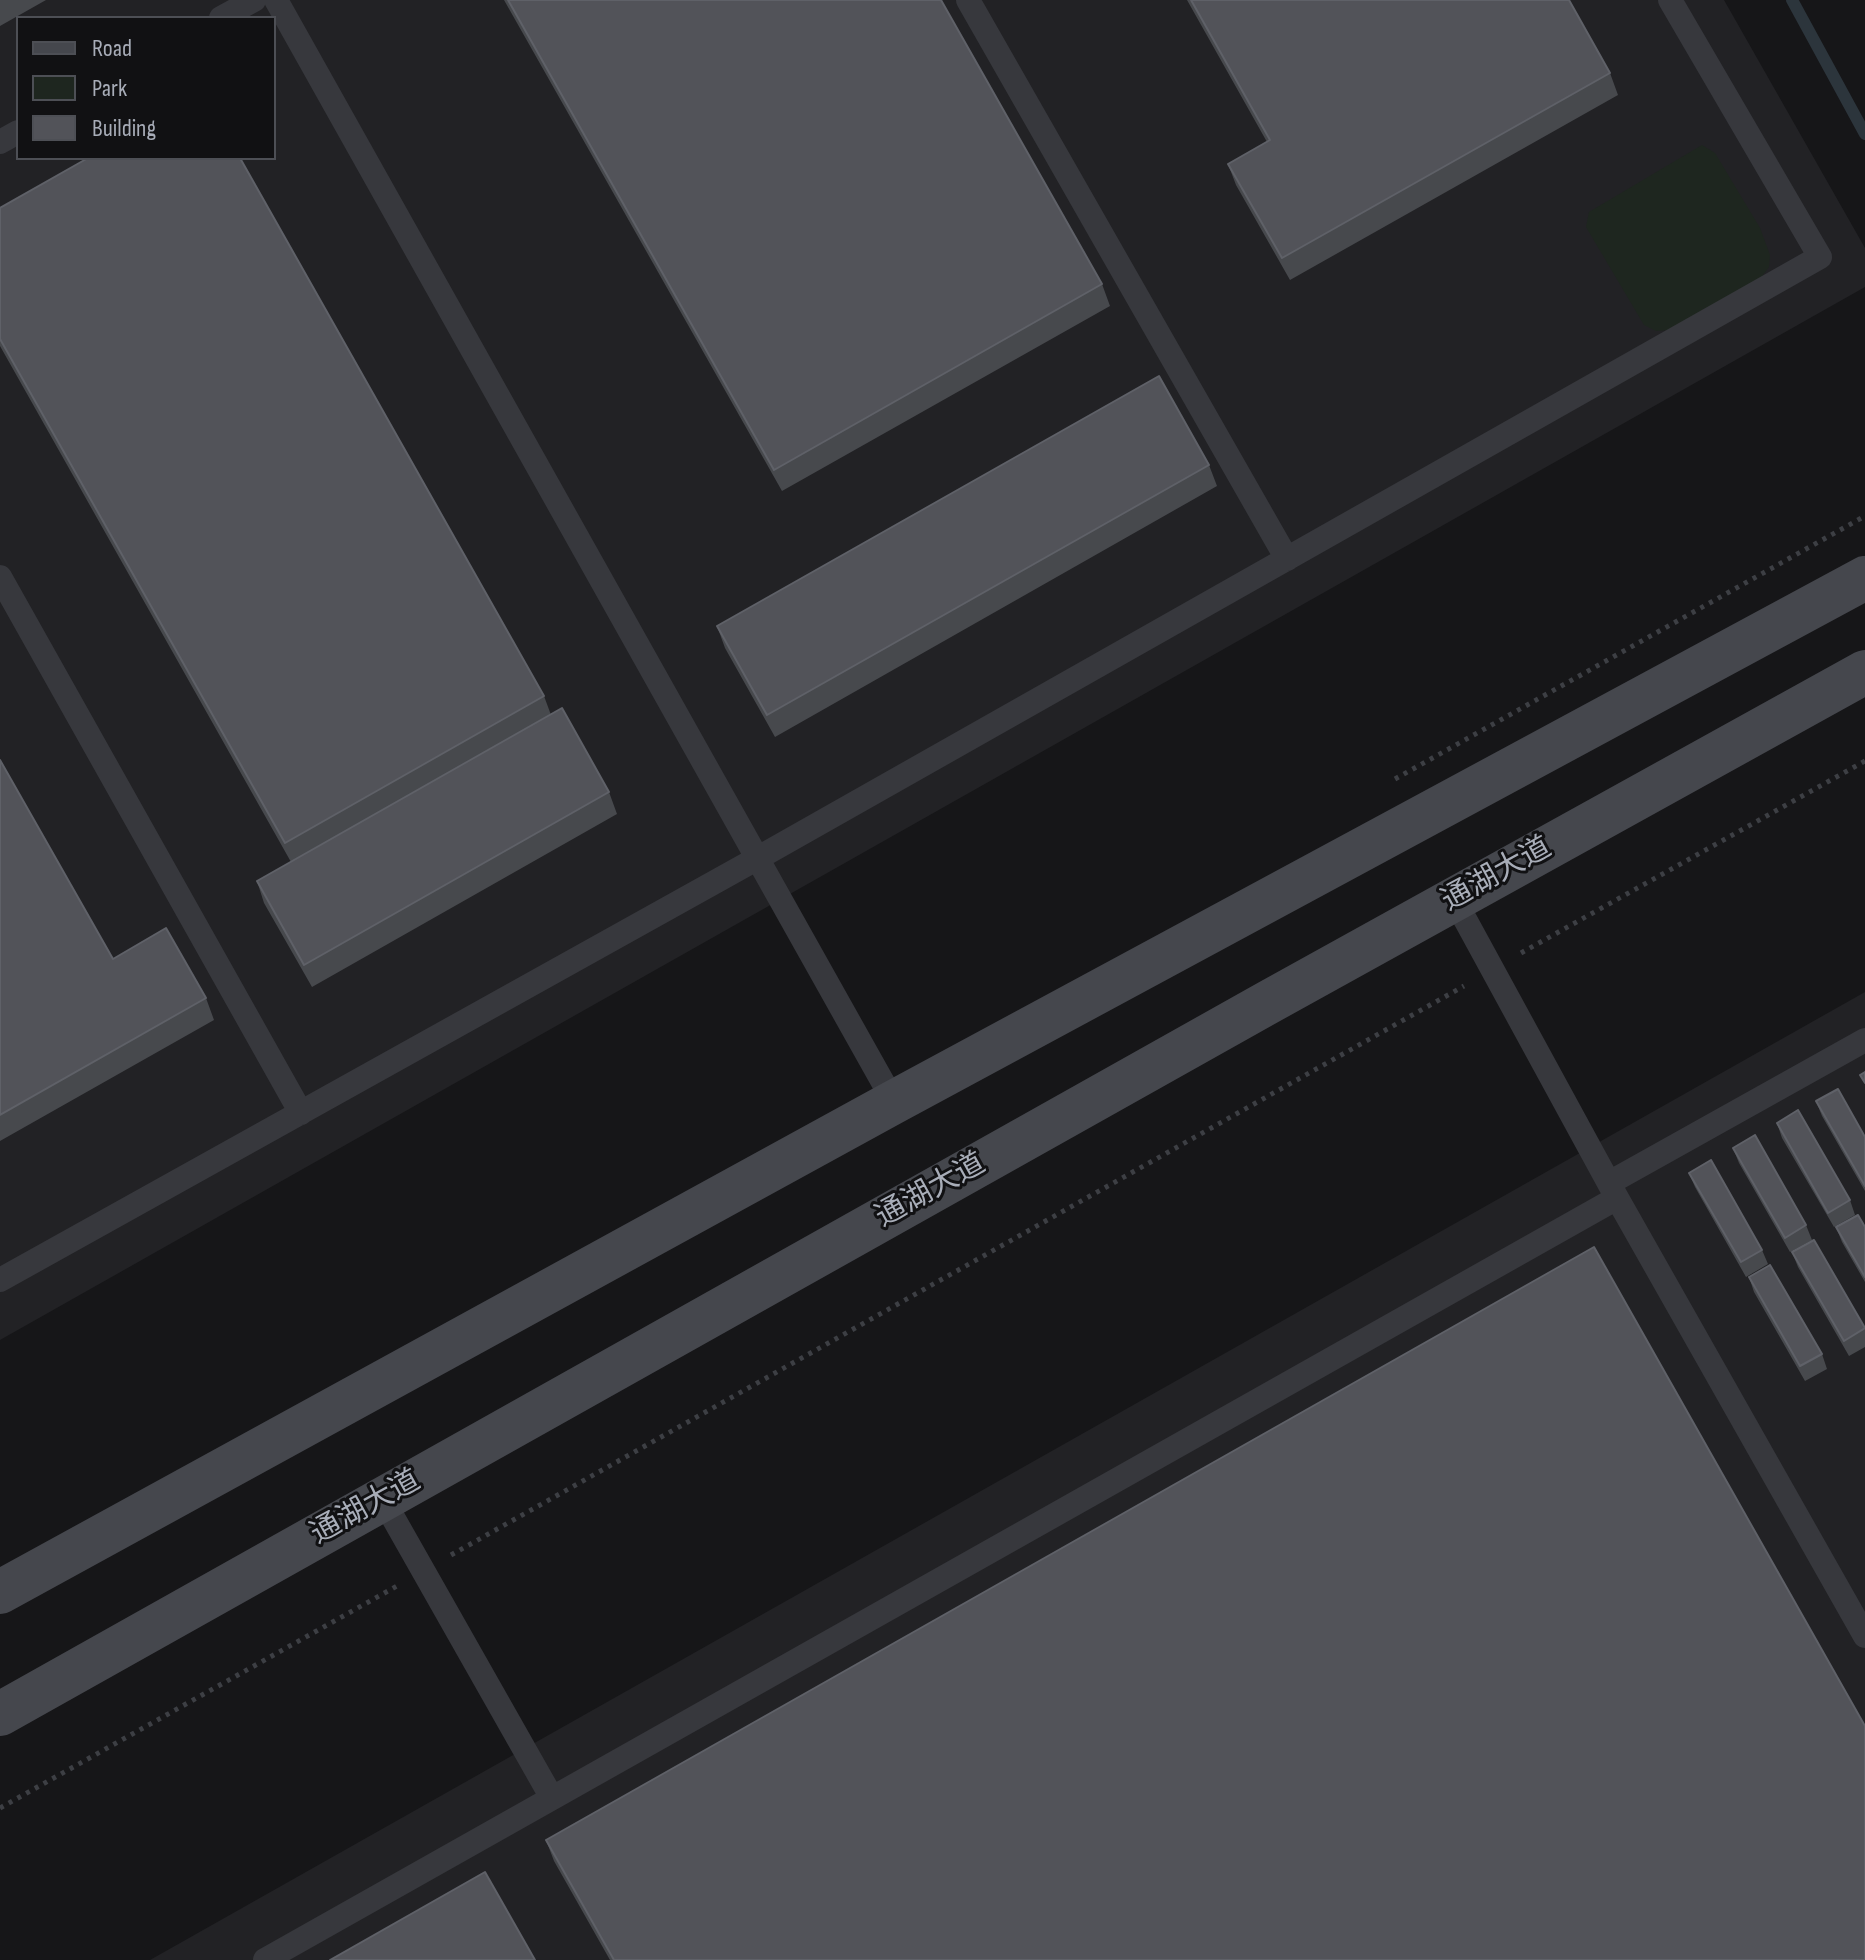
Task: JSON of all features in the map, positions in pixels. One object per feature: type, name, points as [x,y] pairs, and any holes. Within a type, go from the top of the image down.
[{"type":"main road","points":[[0,1592],[894,1102],[1865,578]]},
{"type":"main road","name":"通湖大道","points":[[0,1714],[1865,672]]},
{"type":"lane","points":[[225,16],[254,0]]},
{"type":"lane","points":[[276,0],[894,1102]]},
{"type":"lane","points":[[968,0],[1287,559]]},
{"type":"lane","points":[[0,1280],[758,858],[1820,257],[1670,0]]},
{"type":"lane","points":[[0,577],[301,1113]]},
{"type":"lane","points":[[1454,899],[1613,1191],[1865,1636]]},
{"type":"lane","points":[[265,1960],[1613,1191],[1865,1040]]},
{"type":"lane","points":[[382,1498],[552,1798]]},
{"type":"path","points":[[0,1808],[1865,761]]},
{"type":"shaded area","points":[[0,0],[1724,0],[1865,248],[1865,287],[0,1340]]},
{"type":"shaded area","points":[[1865,992],[1865,1960],[150,1960]]},
{"type":"green space","points":[[1702,145],[1715,153],[1760,228],[1770,255],[1769,267],[1760,279],[1670,330],[1656,331],[1644,325],[1586,227],[1589,212]]},
{"type":"building","points":[[508,0],[941,0],[1102,284],[774,470]]},
{"type":"building","points":[[1191,0],[1569,0],[1610,73],[1282,258],[1228,164],[1270,140]]},
{"type":"building","points":[[84,160],[241,160],[544,696],[285,843],[0,339],[0,208]]},
{"type":"building","points":[[1159,376],[1209,465],[767,715],[717,626]]},
{"type":"building","points":[[562,708],[609,792],[304,965],[257,881]]},
{"type":"building","points":[[0,760],[113,959],[166,928],[206,998],[0,1115]]},
{"type":"building","points":[[1838,1089],[1865,1137],[1865,1186],[1816,1101]]},
{"type":"building","points":[[1798,1110],[1850,1200],[1828,1213],[1777,1123]]},
{"type":"building","points":[[1755,1135],[1806,1225],[1785,1238],[1733,1148]]},
{"type":"building","points":[[1711,1160],[1762,1250],[1741,1262],[1689,1173]]},
{"type":"building","points":[[1858,1215],[1865,1227],[1865,1277],[1836,1227]]},
{"type":"building","points":[[1814,1240],[1865,1328],[1844,1341],[1792,1252]]},
{"type":"building","points":[[1594,1247],[1865,1726],[1865,1960],[614,1960],[546,1840]]},
{"type":"building","points":[[1770,1265],[1822,1354],[1800,1366],[1749,1277]]},
{"type":"building","points":[[485,1872],[535,1960],[330,1960]]},
{"type":"waterway","points":[[1792,0],[1865,134]]}]
